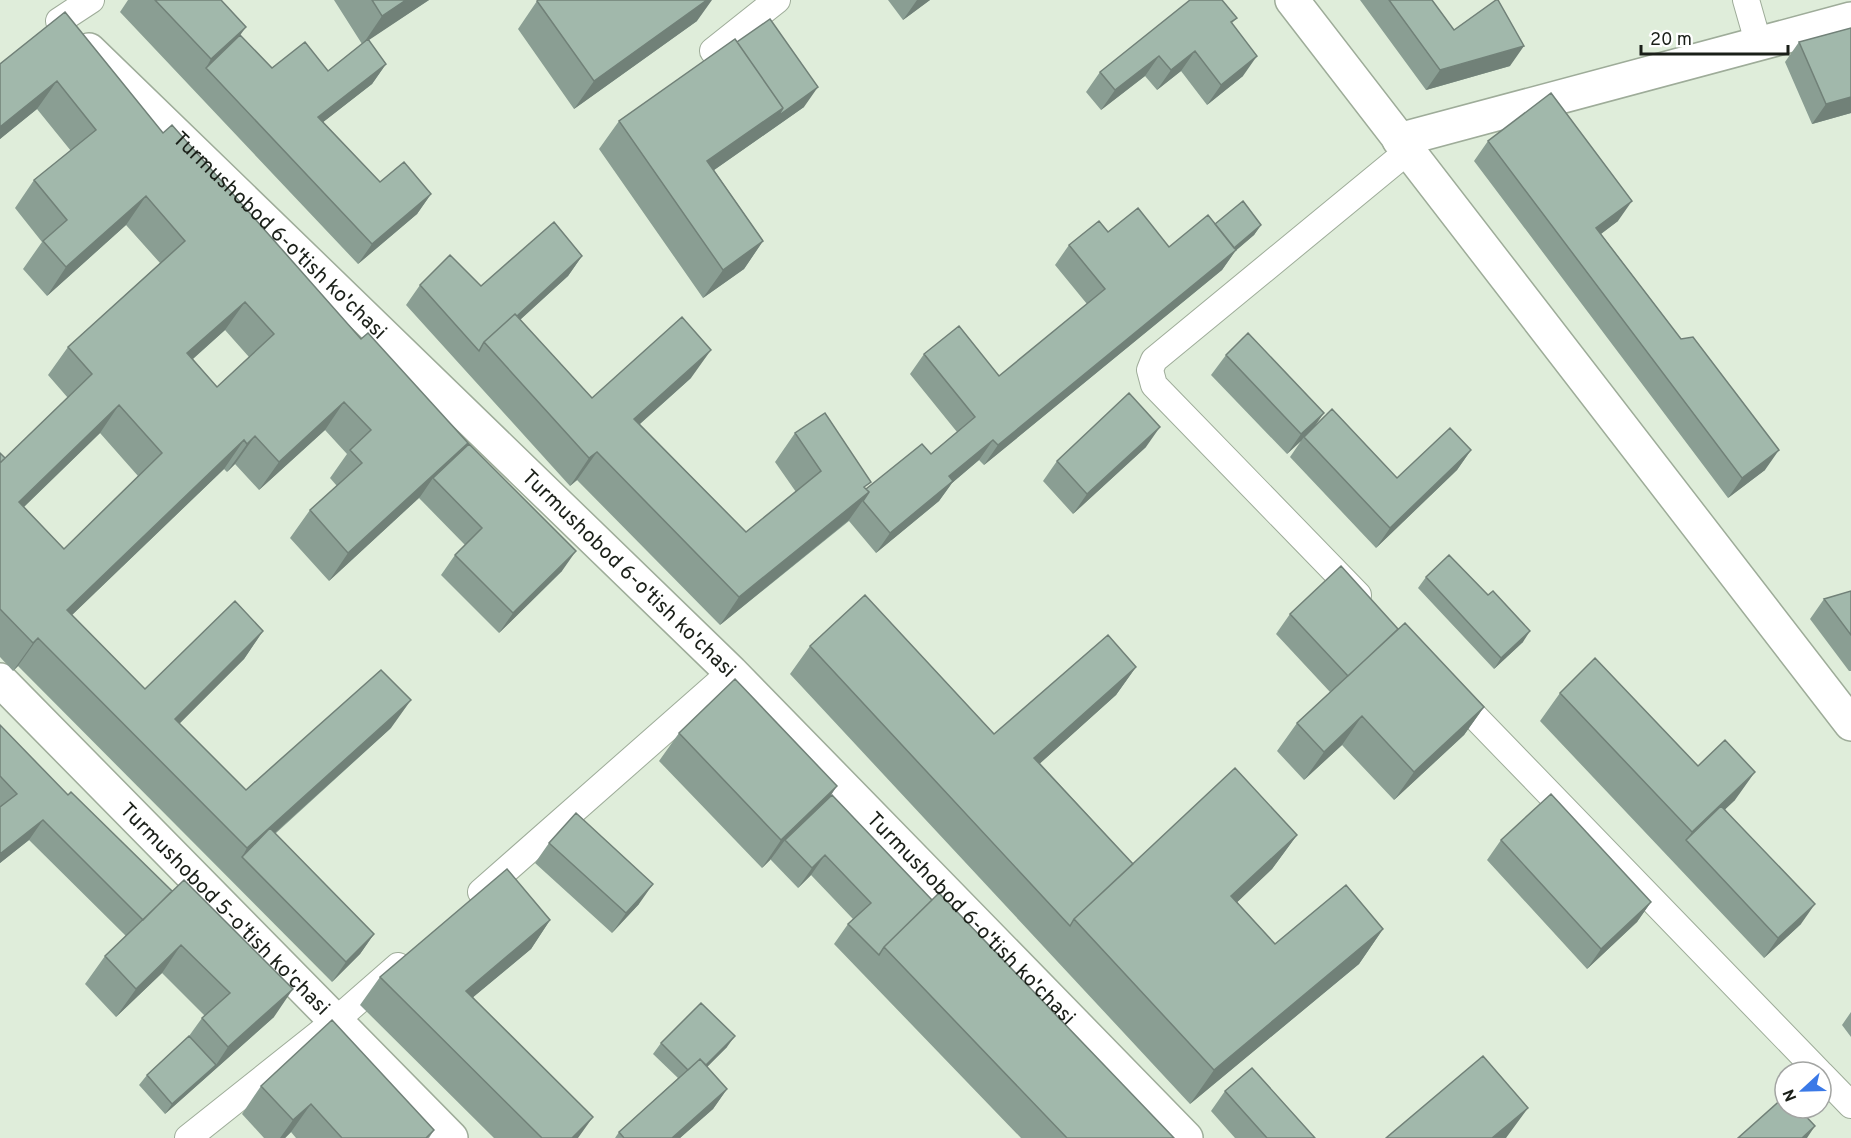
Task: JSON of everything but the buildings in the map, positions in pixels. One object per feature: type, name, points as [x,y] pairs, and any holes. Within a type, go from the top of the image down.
[{"type":"street","points":[[1292,0],[1851,724]]},
{"type":"street","points":[[1403,146],[1758,42],[1851,19]]},
{"type":"street","name":"Turmushobod 6-o'tish ko'chasi","points":[[46,31],[731,672],[1186,1138]]},
{"type":"street","name":"Turmushobod 5-o'tish ko'chasi","points":[[0,680],[451,1138]]},
{"type":"lane","points":[[46,31],[91,0]]},
{"type":"lane","points":[[713,51],[777,0]]},
{"type":"lane","points":[[1746,0],[1758,42]]},
{"type":"lane","points":[[1378,617],[1154,385],[1150,370],[1154,360],[1403,146]]},
{"type":"lane","points":[[461,910],[731,672]]},
{"type":"lane","points":[[1437,677],[1807,1060]]},
{"type":"lane","points":[[188,1138],[335,1021],[416,950]]},
{"type":"lane","points":[[1833,1086],[1851,1105]]}]
